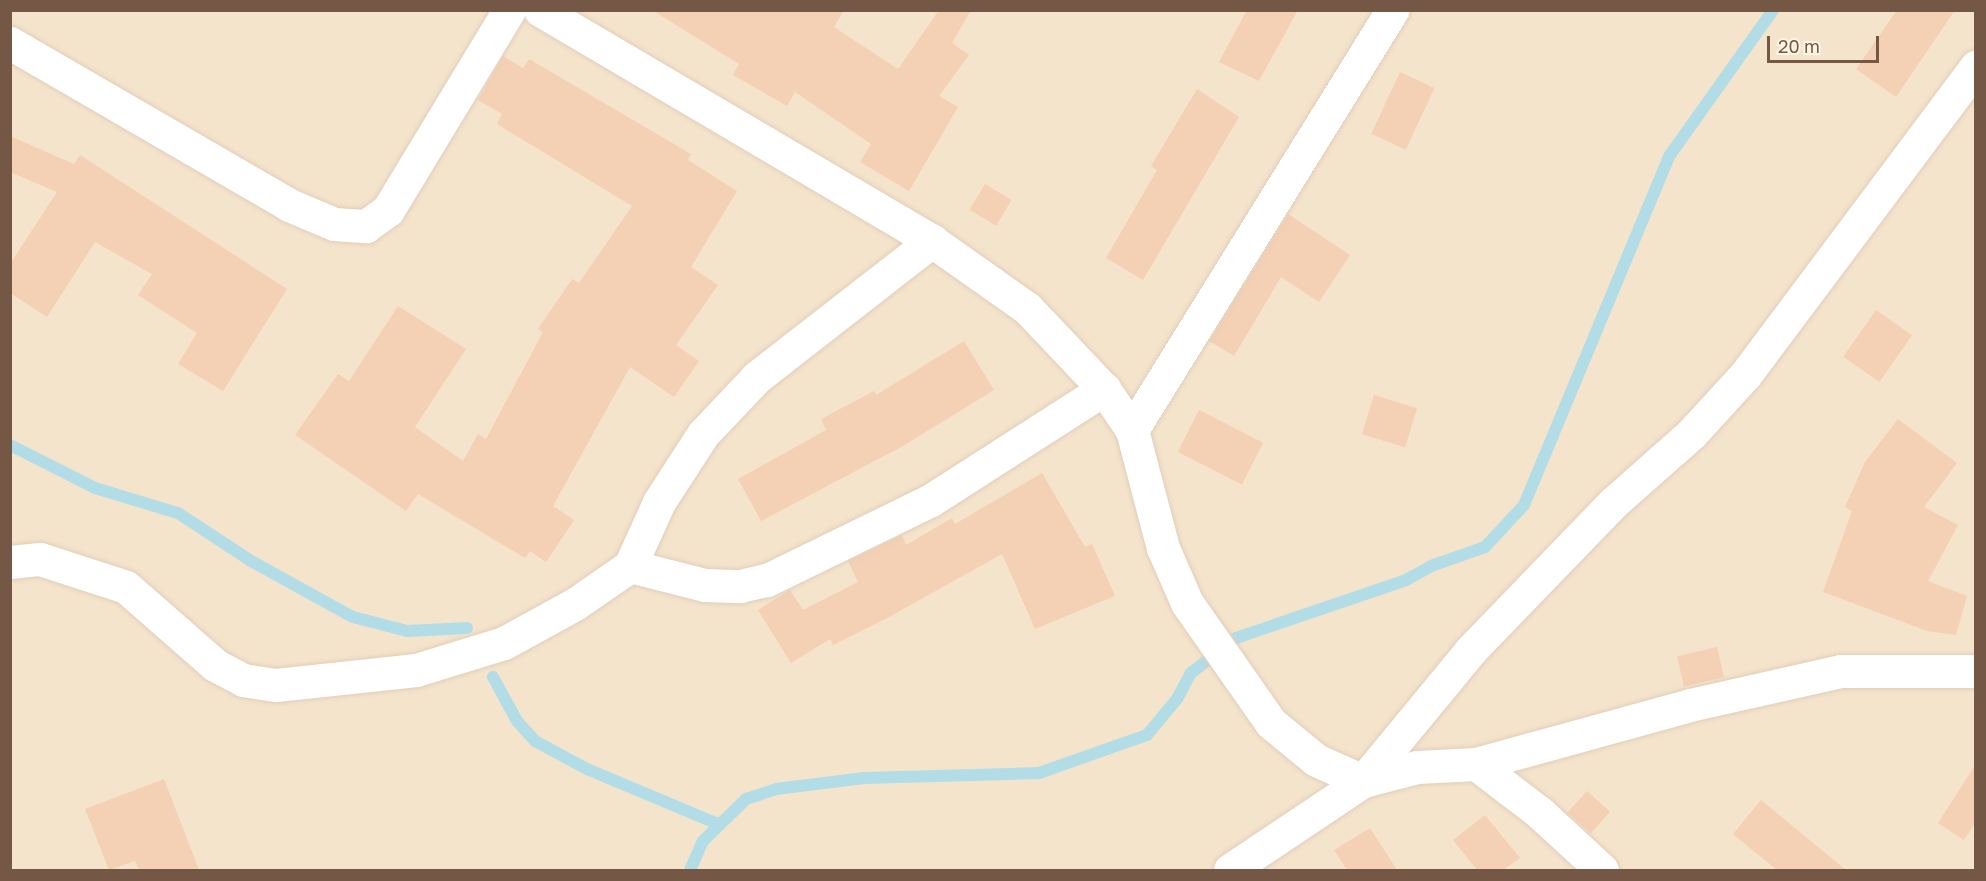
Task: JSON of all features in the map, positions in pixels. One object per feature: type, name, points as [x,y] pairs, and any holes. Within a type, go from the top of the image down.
[{"type":"street","points":[[10,43],[289,205],[334,224],[366,226],[388,210],[509,10]]},
{"type":"street","points":[[540,10],[932,241],[1027,308],[1104,389],[1132,430],[1163,548],[1187,603],[1271,723],[1316,760],[1363,782],[1417,767],[1476,764],[1690,705],[1841,671],[1976,671]]},
{"type":"street","points":[[1132,430],[1392,10]]},
{"type":"street","points":[[1230,870],[1363,782],[1470,651],[1746,374],[1976,66]]},
{"type":"street","points":[[10,562],[40,559],[126,587],[215,665],[243,680],[276,685],[416,670],[504,643],[575,604],[630,566],[659,502],[702,434],[757,378],[932,241]]},
{"type":"street","points":[[630,566],[705,585],[740,586],[767,580],[931,500],[1104,389]]},
{"type":"street","points":[[1476,764],[1540,813],[1602,870]]},
{"type":"shaded area","points":[[11,11],[1975,11],[1975,870],[11,870]]},
{"type":"building","points":[[652,10],[844,10],[834,27],[898,69],[939,10],[971,10],[952,43],[969,55],[939,96],[958,107],[909,191],[860,162],[871,144],[795,92],[787,106],[733,75],[739,64]]},
{"type":"building","points":[[1247,10],[1298,10],[1259,81],[1219,62]]},
{"type":"building","points":[[1897,10],[1955,10],[1896,97],[1856,69]]},
{"type":"building","points":[[503,56],[523,68],[529,59],[691,154],[688,160],[737,191],[691,267],[718,285],[676,345],[699,361],[674,397],[630,367],[553,506],[574,520],[546,562],[530,551],[525,558],[418,494],[406,511],[295,435],[338,374],[349,381],[398,306],[466,349],[415,427],[463,461],[478,434],[486,439],[543,332],[538,329],[572,279],[579,283],[632,206],[497,124],[502,114],[478,100]]},
{"type":"building","points":[[1400,72],[1434,88],[1406,150],[1371,134]]},
{"type":"building","points":[[1197,89],[1239,117],[1143,280],[1106,258],[1157,170],[1151,166]]},
{"type":"building","points":[[10,136],[74,164],[80,155],[287,289],[223,391],[178,364],[197,333],[138,295],[152,274],[95,242],[47,317],[10,293],[10,264],[57,192],[10,172]]},
{"type":"building","points":[[985,184],[1012,200],[996,226],[970,210]]},
{"type":"building","points":[[1288,214],[1350,255],[1319,302],[1281,277],[1234,356],[1209,341]]},
{"type":"building","points":[[1876,310],[1912,335],[1879,382],[1843,357]]},
{"type":"building","points":[[964,341],[994,390],[903,446],[761,521],[738,479],[826,430],[821,419],[874,391],[876,395]]},
{"type":"building","points":[[1374,395],[1417,408],[1405,447],[1362,434]]},
{"type":"building","points":[[1199,410],[1263,443],[1242,485],[1178,452]]},
{"type":"building","points":[[1898,419],[1957,463],[1924,507],[1958,525],[1928,581],[1967,596],[1956,635],[1927,631],[1823,592],[1852,511],[1845,507],[1865,462]]},
{"type":"building","points":[[1042,473],[1085,547],[1092,544],[1115,596],[1035,629],[1002,554],[889,617],[833,645],[830,639],[791,663],[758,610],[790,590],[803,610],[858,582],[848,561],[902,535],[906,545],[952,518],[955,524]]},
{"type":"building","points":[[1717,647],[1724,677],[1684,686],[1677,656]]},
{"type":"building","points":[[1976,764],[1976,822],[1964,840],[1938,823]]},
{"type":"building","points":[[164,779],[199,870],[139,870],[135,861],[109,870],[85,809]]},
{"type":"building","points":[[1587,791],[1610,812],[1591,833],[1568,813]]},
{"type":"building","points":[[1761,800],[1846,870],[1777,870],[1733,834]]},
{"type":"building","points":[[1485,815],[1520,858],[1503,870],[1477,870],[1453,840]]},
{"type":"building","points":[[1370,828],[1397,870],[1347,870],[1334,850]]},
{"type":"waterway","points":[[690,870],[703,841],[746,799],[776,789],[864,778],[1039,773],[1147,735],[1177,699],[1191,673],[1236,638],[1406,580],[1431,566],[1485,547],[1524,505],[1670,155],[1773,10]]},
{"type":"waterway","points":[[10,445],[95,488],[178,513],[251,561],[353,617],[407,631],[467,628]]},
{"type":"waterway","points":[[493,677],[517,721],[535,741],[587,769],[720,825]]}]
